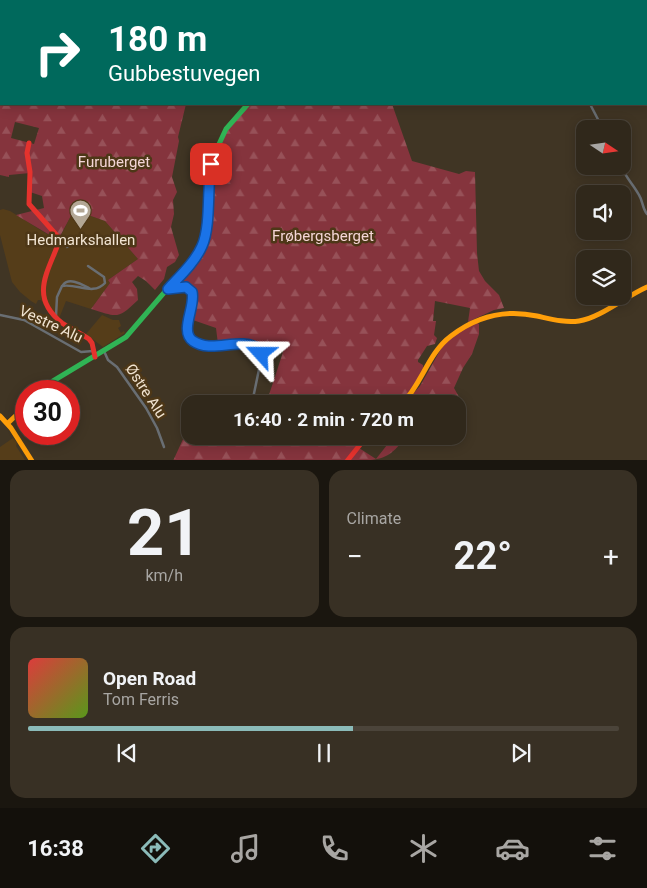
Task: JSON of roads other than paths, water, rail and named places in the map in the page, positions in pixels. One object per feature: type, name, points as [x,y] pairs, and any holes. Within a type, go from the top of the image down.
[{"type":"main road","points":[[55,380],[94,354],[104,351],[126,338],[200,252],[207,228],[208,183],[213,158],[226,129],[247,105]]},
{"type":"main road","points":[[29,143],[27,151],[30,172],[29,204],[60,239],[44,281],[41,295],[47,309],[56,318],[89,339],[92,343],[94,354]]},
{"type":"main road","points":[[410,395],[418,387],[440,346],[450,336],[484,317],[499,312],[511,311],[563,321],[578,321],[595,316],[625,297],[647,287]]},
{"type":"main road","points":[[0,416],[8,423],[32,460]]},
{"type":"main road","points":[[8,423],[15,416]]},
{"type":"main road","points":[[347,460],[359,445]]},
{"type":"street","points":[[591,105],[598,120]]},
{"type":"street","points":[[625,175],[640,196],[643,209],[647,214]]},
{"type":"street","points":[[66,247],[72,244]]},
{"type":"street","points":[[56,318],[57,297],[62,286],[71,285],[90,289],[99,288],[103,285],[106,279],[88,266]]},
{"type":"street","points":[[168,289],[186,287],[192,292],[194,299],[188,334],[194,342],[208,346],[249,345],[259,349],[261,360],[254,395]]},
{"type":"street","name":"Vestre Alu","points":[[0,315],[24,320],[81,352],[94,354]]},
{"type":"street","name":"Østre Alu","points":[[104,351],[108,360],[117,367],[146,408],[157,428],[164,447]]},
{"type":"place","name":"Hedmarkshallen","points":[[81,230]]},
{"type":"park label","name":"Furuberget","points":[[114,162]]},
{"type":"park label","name":"Frøbergsberget","points":[[323,236]]}]
